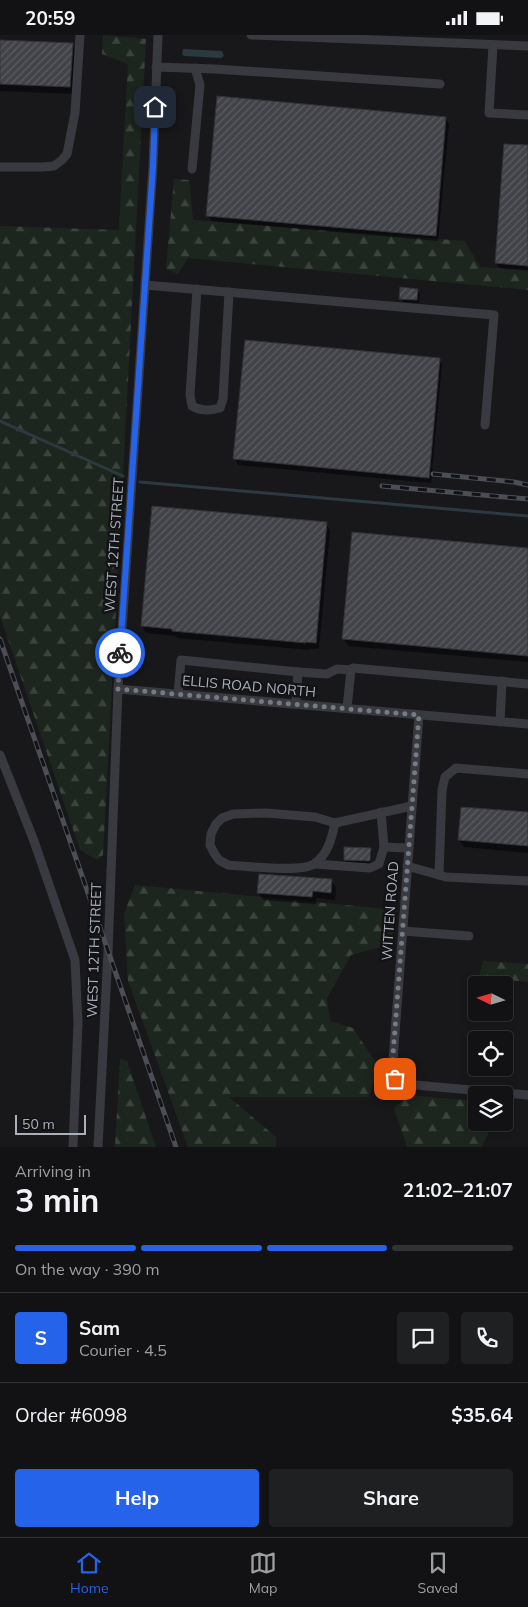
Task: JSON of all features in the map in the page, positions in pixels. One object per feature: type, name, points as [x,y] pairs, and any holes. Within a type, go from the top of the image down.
[{"type":"street","points":[[0,167],[54,166],[67,154],[75,113],[80,35]]},
{"type":"street","name":"WEST 12TH STREET","points":[[98,1147],[118,689],[153,166],[158,35]]},
{"type":"street","points":[[251,35],[528,46]]},
{"type":"street","points":[[493,45],[488,113],[528,115]]},
{"type":"street","points":[[156,67],[440,84]]},
{"type":"street","points":[[192,169],[200,85],[195,68]]},
{"type":"street","points":[[145,285],[494,315],[485,425]]},
{"type":"street","points":[[197,289],[190,395],[192,406],[211,411],[220,408],[223,399],[229,292]]},
{"type":"street","points":[[178,694],[181,660],[327,674],[337,669],[351,670],[354,668],[528,684]]},
{"type":"street","points":[[347,708],[351,670]]},
{"type":"street","points":[[296,704],[298,672]]},
{"type":"street","points":[[500,722],[502,681]]},
{"type":"street","name":"ELLIS ROAD NORTH","points":[[118,689],[528,725]]},
{"type":"street","name":"WITTEN ROAD","points":[[419,715],[392,1068],[395,1079],[404,1084],[528,1095]]},
{"type":"street","points":[[0,755],[31,833],[75,960],[78,1023],[73,1147]]},
{"type":"street","points":[[440,875],[442,790],[445,777],[456,768],[528,774]]},
{"type":"street","points":[[381,812],[384,847],[379,864],[370,868],[315,864],[293,869],[228,865],[219,860],[210,845],[211,834],[216,824],[222,818],[233,814],[266,813],[305,816],[335,823],[381,812],[412,806]]},
{"type":"street","points":[[315,864],[327,849],[335,823]]},
{"type":"street","points":[[384,847],[408,848]]},
{"type":"street","points":[[407,866],[446,877],[528,881]]},
{"type":"street","points":[[403,931],[469,936]]},
{"type":"green space","points":[[103,35],[146,39],[103,855],[97,860],[80,850],[0,616],[0,226],[119,230],[128,64],[102,54]]},
{"type":"green space","points":[[174,179],[189,180],[193,220],[465,241],[480,267],[528,271],[528,290],[188,258],[178,274],[166,269]]},
{"type":"green space","points":[[135,885],[397,910],[391,944],[351,955],[327,998],[330,1021],[353,1028],[378,1066],[369,1097],[229,1097],[276,1137],[276,1147],[188,1147],[128,981],[124,914]]},
{"type":"green space","points":[[483,961],[528,964],[528,982],[513,980],[513,976],[479,976]]},
{"type":"green space","points":[[120,1059],[127,1061],[156,1147],[115,1147]]},
{"type":"green space","points":[[407,1095],[468,1100],[468,1131],[490,1131],[481,1147],[407,1147],[394,1109]]},
{"type":"shaded area","points":[[183,49],[222,51],[224,56],[221,58],[184,56],[182,54]]},
{"type":"building","points":[[0,40],[73,43],[70,87],[0,84]]},
{"type":"building","points":[[217,96],[446,117],[436,236],[206,216]]},
{"type":"building","points":[[504,144],[528,145],[528,266],[495,263]]},
{"type":"building","points":[[400,287],[418,289],[417,300],[399,299]]},
{"type":"building","points":[[245,340],[440,358],[429,478],[233,459]]},
{"type":"building","points":[[152,506],[327,522],[316,643],[172,631],[172,629],[141,626]]},
{"type":"building","points":[[352,532],[528,548],[528,656],[342,639]]},
{"type":"building","points":[[461,807],[528,812],[528,846],[458,840]]},
{"type":"building","points":[[344,847],[371,848],[370,861],[344,860]]},
{"type":"building","points":[[259,874],[332,879],[331,893],[313,891],[312,897],[257,893]]},
{"type":"waterway","points":[[0,421],[123,476]]},
{"type":"waterway","points":[[140,482],[528,516]]},
{"type":"railway","points":[[433,474],[528,485]]},
{"type":"railway","points":[[382,486],[528,499]]},
{"type":"railway","points":[[0,639],[176,1147]]},
{"type":"way so far","points":[[120,653],[118,689],[419,715],[392,1068],[395,1079]]},
{"type":"route","points":[[120,653],[153,166],[155,107]]}]
